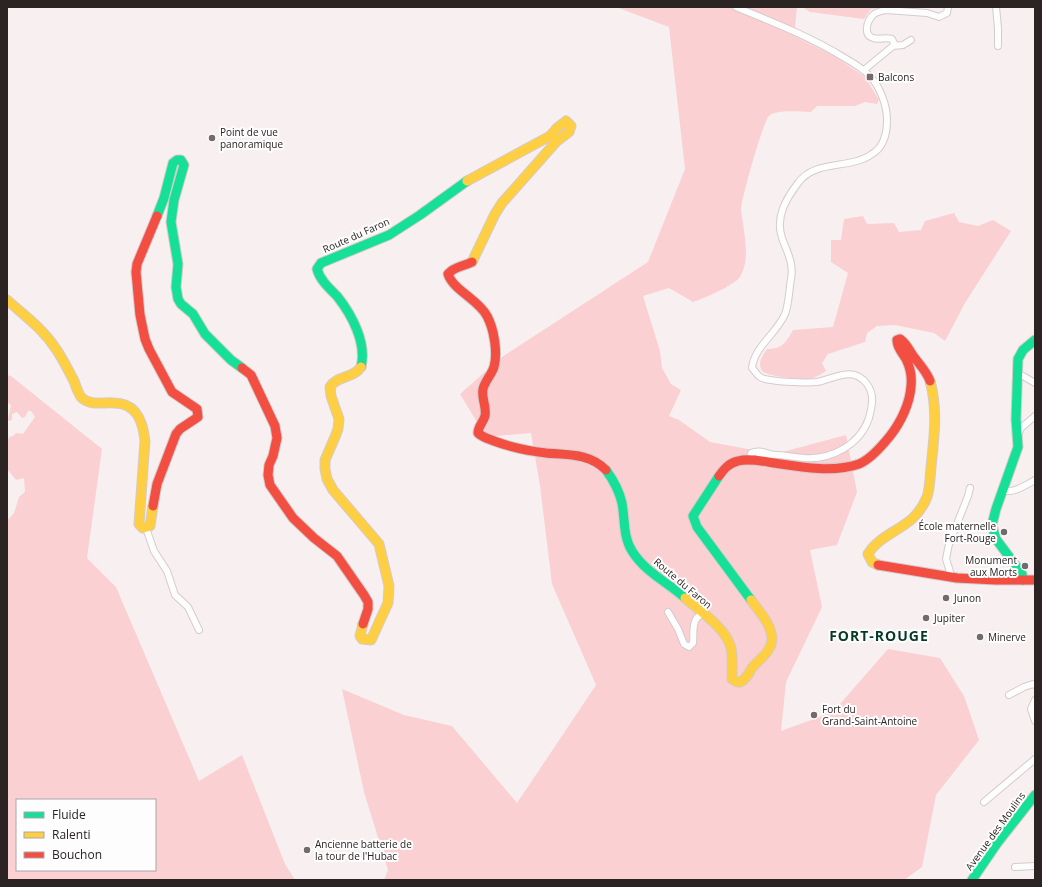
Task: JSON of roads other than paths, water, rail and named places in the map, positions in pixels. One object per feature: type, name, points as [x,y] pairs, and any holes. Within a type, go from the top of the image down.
[{"type":"street","points":[[736,7],[823,44],[864,70],[882,97],[887,116],[885,139],[878,150],[867,158],[816,169],[809,172],[798,182],[787,200],[780,218],[782,237],[791,259],[792,272],[785,314],[754,358],[752,368],[760,378],[770,380],[818,382],[841,374],[856,375],[864,380],[872,394],[873,402],[868,421],[856,440],[840,451],[829,455],[806,458],[771,455],[761,451],[755,451],[751,453],[754,460],[827,468],[859,463],[874,454],[892,433],[910,395],[911,371],[908,362],[897,342],[897,340],[903,340],[930,380],[932,391],[934,422],[930,489],[924,505],[918,512],[895,531],[875,544],[868,554],[870,560],[874,564],[880,566],[952,578],[1010,581],[1035,580]]},
{"type":"street","points":[[893,46],[894,43],[892,38],[873,38],[869,35],[866,30],[872,15],[886,10],[927,12],[939,17],[947,13],[948,7]]},
{"type":"street","points":[[996,7],[998,46]]},
{"type":"street","points":[[864,70],[893,46],[903,45],[911,40]]},
{"type":"street","name":"Route du Faron","points":[[146,528],[150,526],[151,522],[156,484],[176,434],[180,429],[198,417],[197,409],[172,392],[155,362],[145,338],[136,284],[137,264],[159,212],[171,176],[171,168],[175,161],[181,160],[184,166],[174,200],[171,222],[178,264],[176,287],[178,299],[181,304],[193,314],[205,334],[232,360],[251,375],[275,426],[277,438],[273,456],[269,464],[268,475],[270,484],[293,518],[314,538],[337,556],[364,595],[368,602],[368,608],[360,636],[362,640],[371,640],[373,637],[388,603],[389,586],[379,544],[332,490],[326,481],[324,465],[336,433],[339,418],[332,400],[330,389],[332,384],[338,380],[355,374],[359,370],[362,363],[361,347],[353,319],[340,300],[318,276],[317,269],[321,263],[389,235],[420,215],[464,183],[550,136],[557,128],[566,122],[571,126],[569,132],[556,142],[515,188],[495,214],[473,261],[464,266],[453,268],[448,274],[450,280],[470,297],[487,315],[493,335],[496,351],[494,367],[483,389],[485,407],[484,416],[478,429],[478,433],[481,436],[504,445],[544,453],[576,455],[588,458],[598,462],[606,469],[616,484],[622,504],[624,528],[628,544],[632,552],[654,576],[678,592],[716,625],[728,639],[731,648],[732,679],[736,682],[741,682],[746,678],[753,667],[768,651],[772,639],[770,628],[744,589],[697,527],[693,516],[727,466],[738,461],[754,460]]},
{"type":"street","points":[[7,300],[38,326],[54,345],[61,355],[81,398],[87,402],[95,404],[122,404],[134,410],[141,421],[144,434],[144,462],[139,524],[143,528],[146,528],[154,552],[167,571],[175,595],[188,607],[199,630]]},
{"type":"street","points":[[1023,580],[1022,574],[996,538],[992,530],[1003,490],[1018,448],[1017,365],[1020,354],[1035,340]]},
{"type":"street","points":[[1017,375],[1035,383]]},
{"type":"street","points":[[1017,433],[1019,433],[1021,428],[1035,416]]},
{"type":"street","points":[[1003,490],[1006,492],[1017,489],[1035,480]]},
{"type":"street","points":[[952,578],[946,559],[949,544],[970,488]]},
{"type":"street","points":[[668,612],[678,629],[684,644],[688,647],[693,644],[694,623],[698,615],[702,614]]},
{"type":"street","points":[[1009,695],[1024,687],[1033,684],[1035,685]]},
{"type":"street","points":[[1035,700],[1032,709],[1035,721]]},
{"type":"street","points":[[984,802],[1035,759]]},
{"type":"street","name":"Avenue des Moulins","points":[[972,880],[998,842],[1034,798]]},
{"type":"street","points":[[1015,868],[1035,866]]},
{"type":"place","name":"Balcons","points":[[870,77]]},
{"type":"place","name":"Point de vue panoramique","points":[[212,138]]},
{"type":"place","name":"École maternelle Fort-Rouge","points":[[1004,532]]},
{"type":"place","name":"Monument aux Morts","points":[[1025,566]]},
{"type":"place","name":"Junon","points":[[946,598]]},
{"type":"place","name":"Jupiter","points":[[926,618]]},
{"type":"place","name":"Minerve","points":[[980,637]]},
{"type":"place","name":"Fort du Grand-Saint-Antoine","points":[[814,715]]},
{"type":"place","name":"Ancienne batterie de la tour de l'Hubac","points":[[307,850]]},
{"type":"district","name":"FORT-ROUGE","points":[[879,636]]}]
